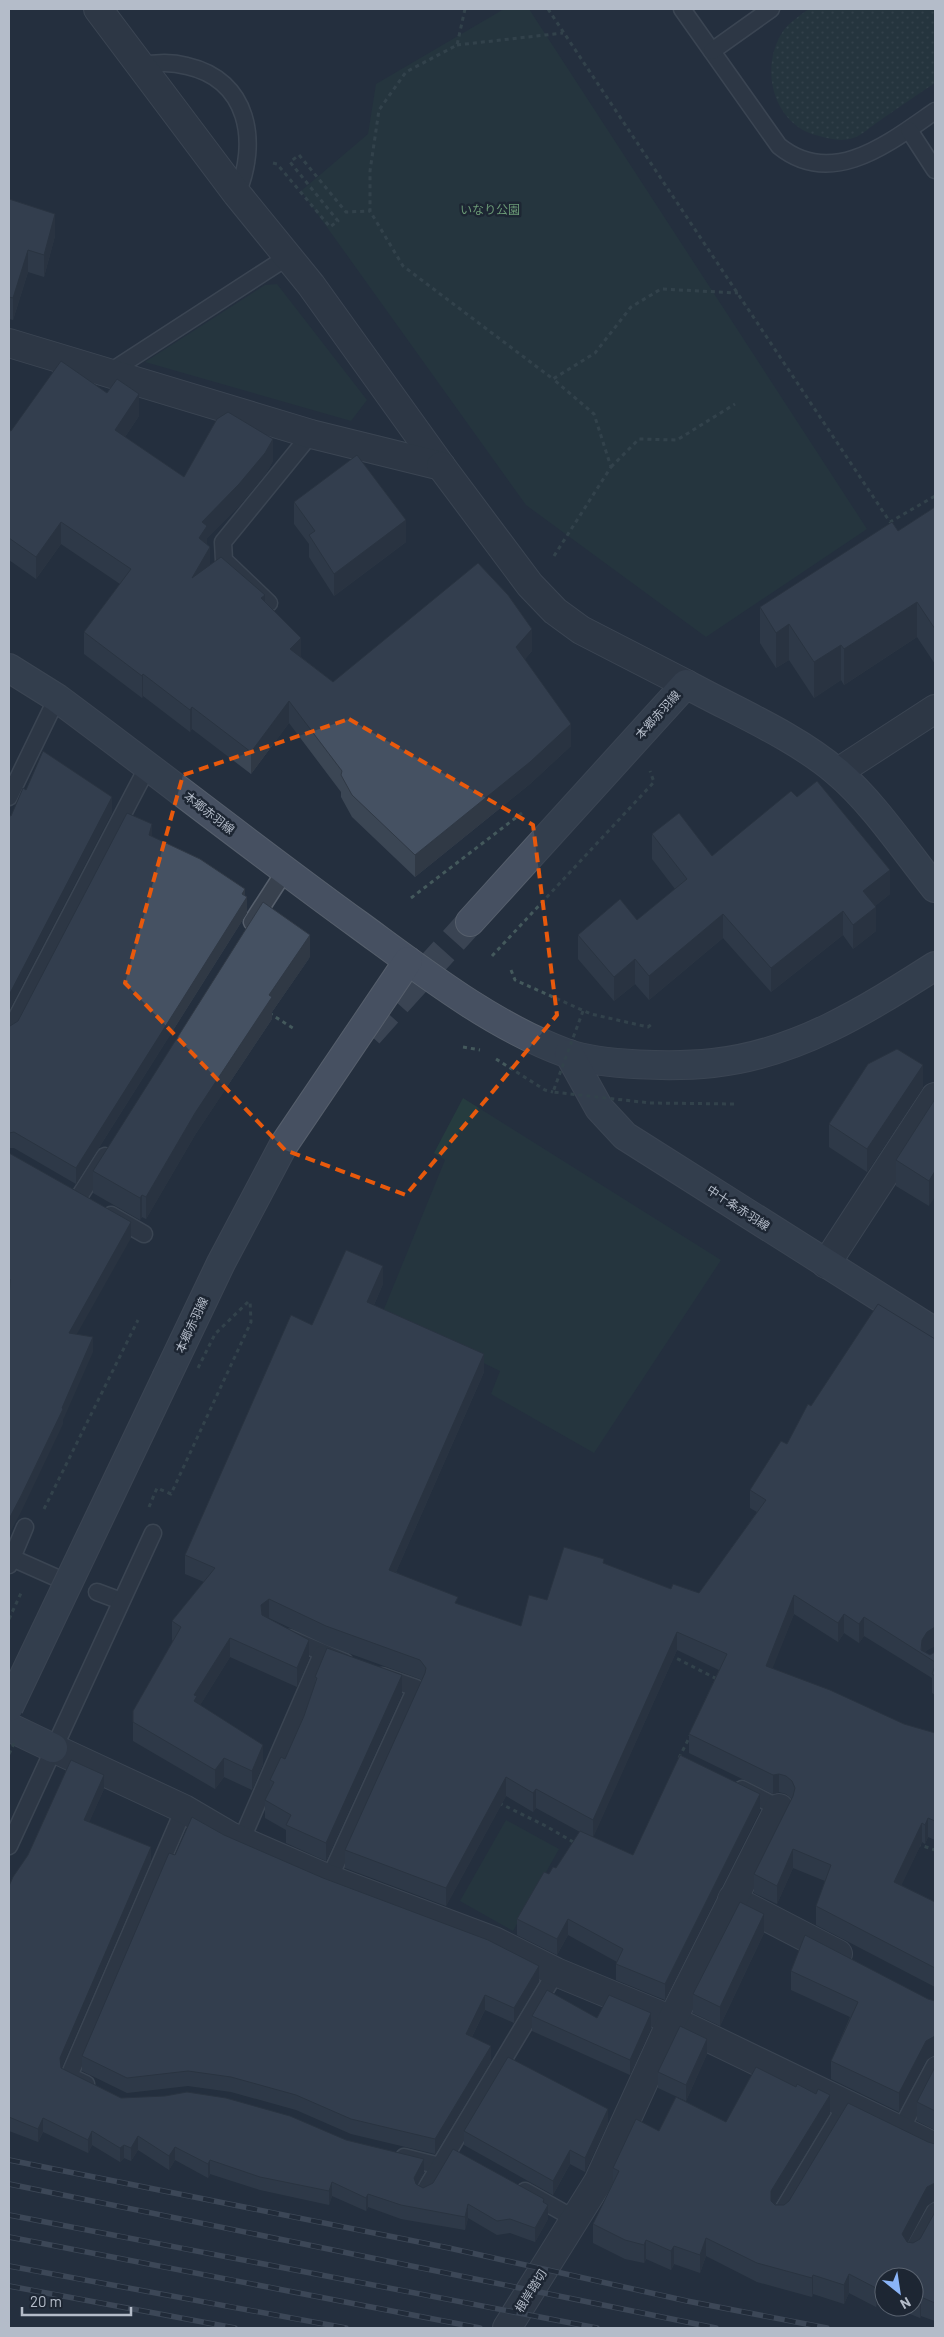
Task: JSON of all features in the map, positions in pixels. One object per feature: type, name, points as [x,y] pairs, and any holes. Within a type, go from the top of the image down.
[{"type":"main road","name":"本郷赤羽線","points":[[9,668],[57,698],[408,961],[492,1016],[530,1037],[569,1054],[605,1060],[679,1065],[715,1063],[751,1056],[787,1046],[821,1033],[855,1016],[935,966]]},
{"type":"main road","name":"本郷赤羽線","points":[[470,922],[686,684],[810,751],[838,772],[860,795],[935,888]]},
{"type":"main road","name":"本郷赤羽線","points":[[9,1678],[57,1578],[161,1376],[283,1146],[408,961]]},
{"type":"main road","name":"中十条赤羽線","points":[[569,1054],[599,1108],[625,1136],[935,1332]]},
{"type":"main road","name":"本郷赤羽線","points":[[9,1707],[161,1376]]},
{"type":"main road","points":[[9,1727],[53,1748]]},
{"type":"street","points":[[98,9],[237,194],[288,256],[530,585],[555,611],[581,630],[686,684]]},
{"type":"street","points":[[9,343],[311,434],[441,466]]},
{"type":"street","points":[[838,772],[935,710]]},
{"type":"street","points":[[826,1264],[935,1097]]},
{"type":"street","points":[[53,1748],[184,1809],[241,1841],[329,1879],[494,1941],[556,1972],[672,2020],[935,2146]]},
{"type":"street","name":"根岸踏切","points":[[507,2328],[598,2182],[672,2020],[780,1808]]},
{"type":"street","points":[[732,1899],[864,1967]]},
{"type":"lane","points":[[682,9],[779,146],[792,156],[814,164],[841,162],[868,155],[909,130],[935,111]]},
{"type":"lane","points":[[712,51],[771,9]]},
{"type":"lane","points":[[142,66],[153,63],[178,64],[195,68],[217,77],[229,89],[245,118],[249,138],[248,158],[237,194]]},
{"type":"lane","points":[[909,130],[935,170]]},
{"type":"lane","points":[[110,372],[288,256]]},
{"type":"lane","points":[[269,602],[224,560],[223,542],[311,434]]},
{"type":"lane","points":[[9,797],[57,698]]},
{"type":"lane","points":[[9,1032],[148,766]]},
{"type":"lane","points":[[246,932],[285,870]]},
{"type":"lane","points":[[79,1197],[111,1146]]},
{"type":"lane","points":[[64,1188],[144,1234]]},
{"type":"lane","points":[[25,1527],[10,1562],[57,1578]]},
{"type":"lane","points":[[9,1846],[152,1533]]},
{"type":"lane","points":[[97,1592],[121,1601]]},
{"type":"lane","points":[[278,1632],[322,1654],[416,1688],[329,1879]]},
{"type":"lane","points":[[241,1841],[322,1654]]},
{"type":"lane","points":[[729,1783],[780,1808]]},
{"type":"lane","points":[[101,2091],[69,2076],[184,1809]]},
{"type":"lane","points":[[424,2192],[556,1972]]},
{"type":"lane","points":[[901,2129],[935,2065]]},
{"type":"lane","points":[[780,2215],[847,2104]]},
{"type":"lane","points":[[450,2149],[467,2158]]},
{"type":"lane","points":[[385,2153],[440,2166]]},
{"type":"lane","points":[[509,2182],[575,2219]]},
{"type":"lane","points":[[912,2252],[935,2211]]},
{"type":"path","points":[[456,45],[465,9]]},
{"type":"path","points":[[548,9],[890,522],[935,496]]},
{"type":"path","points":[[563,33],[456,45],[406,72],[379,110],[370,171],[370,211],[403,266],[553,379],[594,414],[611,467]]},
{"type":"path","points":[[248,158],[277,164],[330,227],[338,221],[290,162],[299,155],[346,212],[370,211]]},
{"type":"path","points":[[553,379],[595,352],[631,307],[661,289],[739,293]]},
{"type":"path","points":[[554,556],[611,467],[639,439],[678,440],[735,404]]},
{"type":"path","points":[[492,956],[654,782]]},
{"type":"path","points":[[411,898],[472,851]]},
{"type":"path","points":[[511,970],[515,980],[583,1011],[648,1027],[653,1023]]},
{"type":"path","points":[[264,1010],[296,1030]]},
{"type":"path","points":[[583,1011],[554,1092],[650,1103],[736,1104]]},
{"type":"path","points":[[463,1047],[480,1050]]},
{"type":"path","points":[[514,1071],[545,1090]]},
{"type":"path","points":[[146,1512],[157,1488],[171,1494],[251,1322],[250,1300]]},
{"type":"path","points":[[42,1513],[138,1320]]},
{"type":"path","points":[[667,1654],[717,1678],[713,1687]]},
{"type":"path","points":[[679,1758],[692,1732]]},
{"type":"path","points":[[496,1802],[544,1825],[577,1844]]},
{"type":"path","points":[[910,1841],[935,1850]]},
{"type":"highlighted area","points":[[349,719],[533,825],[557,1015],[406,1195],[285,1150],[125,983],[183,775]]},
{"type":"green space","name":"いなり公園","points":[[504,9],[529,9],[867,529],[706,637],[526,505],[301,191],[368,134],[376,84]]},
{"type":"green space","points":[[809,9],[935,9],[935,83],[856,137],[836,140],[804,130],[791,121],[781,108],[775,94],[772,62],[776,46],[783,31]]},
{"type":"green space","points":[[277,284],[367,400],[351,421],[145,362],[265,285]]},
{"type":"green space","points":[[463,1098],[721,1260],[594,1453],[491,1394],[500,1371],[382,1314],[445,1160],[434,1153]]},
{"type":"green space","points":[[506,1820],[559,1849],[513,1931],[460,1901]]},
{"type":"building","points":[[9,199],[55,214],[44,255],[28,250],[13,298],[9,297]]},
{"type":"building","points":[[61,361],[107,393],[117,379],[139,394],[115,430],[184,477],[217,419],[228,412],[273,439],[265,453],[239,484],[202,522],[207,526],[199,538],[210,547],[192,578],[221,557],[265,595],[261,598],[301,638],[290,649],[333,682],[478,563],[508,595],[532,629],[516,647],[571,724],[530,762],[415,855],[352,795],[341,775],[342,771],[289,701],[251,752],[192,707],[190,710],[143,674],[142,676],[84,632],[131,569],[61,522],[36,557],[9,538],[9,430],[11,431]]},
{"type":"building","points":[[357,455],[406,520],[334,574],[309,535],[315,531],[294,502]]},
{"type":"building","points":[[935,507],[935,629],[917,602],[844,649],[841,645],[814,662],[789,624],[776,633],[760,607],[892,522],[898,531]]},
{"type":"building","points":[[43,751],[112,797],[9,995],[9,815],[11,816],[23,788],[26,790]]},
{"type":"building","points":[[817,781],[890,870],[863,891],[876,907],[853,925],[843,911],[771,968],[723,914],[649,976],[635,959],[614,977],[578,935],[620,899],[637,920],[687,879],[652,834],[679,813],[712,856],[791,791],[797,797]]},
{"type":"building","points":[[127,813],[152,824],[149,835],[200,859],[245,889],[242,894],[247,897],[76,1168],[14,1132],[9,1133],[9,1026],[18,1021]]},
{"type":"building","points":[[263,902],[310,935],[269,995],[272,997],[195,1113],[146,1197],[142,1195],[140,1198],[93,1171]]},
{"type":"building","points":[[897,1049],[923,1065],[867,1149],[829,1124],[868,1064]]},
{"type":"building","points":[[935,1099],[935,1171],[929,1181],[896,1160]]},
{"type":"building","points":[[9,1153],[131,1222],[69,1333],[93,1337],[63,1409],[9,1519],[10,1279]]},
{"type":"building","points":[[346,1250],[383,1266],[367,1302],[484,1354],[389,1570],[458,1597],[455,1603],[521,1626],[529,1595],[547,1600],[564,1547],[604,1559],[603,1563],[671,1589],[673,1584],[699,1593],[766,1500],[750,1490],[781,1441],[787,1444],[808,1404],[811,1406],[878,1304],[935,1339],[935,1627],[927,1632],[922,1640],[921,1650],[930,1655],[935,1652],[935,1662],[864,1617],[859,1624],[844,1614],[838,1623],[794,1595],[766,1666],[830,1690],[904,1724],[935,1733],[935,1821],[928,1818],[925,1825],[922,1823],[894,1882],[935,1902],[935,1968],[816,1906],[831,1865],[793,1849],[777,1886],[754,1874],[793,1796],[795,1788],[792,1781],[786,1776],[773,1775],[689,1734],[727,1654],[677,1632],[593,1820],[536,1789],[533,1793],[506,1777],[446,1888],[345,1850],[425,1673],[426,1668],[420,1660],[326,1626],[269,1599],[261,1605],[262,1615],[309,1640],[297,1668],[230,1638],[194,1695],[197,1696],[194,1701],[263,1745],[252,1771],[224,1758],[215,1770],[133,1722],[133,1711],[181,1627],[172,1621],[215,1568],[185,1555],[291,1315],[312,1325]]},
{"type":"building","points":[[327,1648],[402,1675],[326,1843],[286,1825],[291,1815],[265,1800],[274,1782],[270,1780],[281,1757],[285,1759],[304,1716],[317,1678],[315,1677]]},
{"type":"building","points":[[680,1755],[760,1794],[665,1984],[616,1964],[623,1949],[568,1919],[557,1939],[517,1919],[544,1872],[549,1874],[553,1867],[556,1868],[580,1831],[633,1855]]},
{"type":"building","points":[[71,1760],[104,1775],[84,1820],[151,1847],[60,2058],[61,2068],[121,2098],[165,2096],[187,2092],[226,2098],[290,2116],[346,2140],[424,2159],[414,2178],[416,2184],[423,2188],[433,2183],[453,2149],[544,2199],[543,2202],[548,2205],[535,2228],[510,2219],[497,2221],[468,2204],[465,2217],[401,2205],[368,2194],[366,2198],[332,2182],[329,2191],[260,2177],[210,2160],[208,2164],[175,2147],[169,2156],[138,2136],[131,2148],[124,2145],[120,2148],[92,2131],[88,2140],[43,2118],[38,2129],[9,2117],[9,1886],[28,1855]]},
{"type":"building","points":[[192,1817],[224,1835],[323,1878],[488,1940],[539,1966],[514,2008],[485,1995],[466,2034],[491,2046],[435,2139],[351,2119],[296,2095],[231,2077],[188,2071],[127,2078],[82,2056],[169,1853],[175,1855]]},
{"type":"building","points":[[740,1902],[764,1914],[720,2007],[693,1994]]},
{"type":"building","points":[[805,1935],[935,2001],[935,2036],[926,2041],[899,2093],[831,2061],[858,2002],[791,1971]]},
{"type":"building","points":[[547,1990],[597,2018],[609,1995],[651,2013],[630,2060],[532,2016]]},
{"type":"building","points":[[680,2026],[707,2039],[686,2085],[658,2072]]},
{"type":"building","points":[[508,2057],[608,2109],[585,2158],[570,2150],[553,2181],[464,2131]]},
{"type":"building","points":[[756,2067],[796,2087],[797,2084],[816,2094],[818,2089],[830,2095],[771,2191],[771,2201],[775,2205],[784,2205],[789,2201],[848,2103],[935,2144],[935,2183],[927,2187],[902,2234],[907,2242],[913,2243],[920,2239],[935,2212],[935,2303],[924,2298],[924,2267],[874,2267],[874,2287],[849,2274],[844,2285],[813,2275],[812,2278],[757,2263],[706,2238],[700,2255],[674,2246],[671,2251],[646,2240],[644,2245],[625,2240],[593,2224],[619,2171],[613,2168],[636,2119],[659,2131],[676,2097],[726,2122]]},
{"type":"building","points":[[935,2067],[935,2111],[917,2102]]},
{"type":"tunnel","points":[[369,1034],[470,922]]},
{"type":"railway","points":[[9,2160],[449,2248],[687,2301],[827,2328]]},
{"type":"railway","points":[[9,2184],[716,2328]]},
{"type":"railway","points":[[9,2215],[597,2328]]},
{"type":"railway","points":[[9,2237],[480,2328]]},
{"type":"railway","points":[[9,2266],[346,2328]]},
{"type":"railway","points":[[9,2286],[235,2328]]}]
